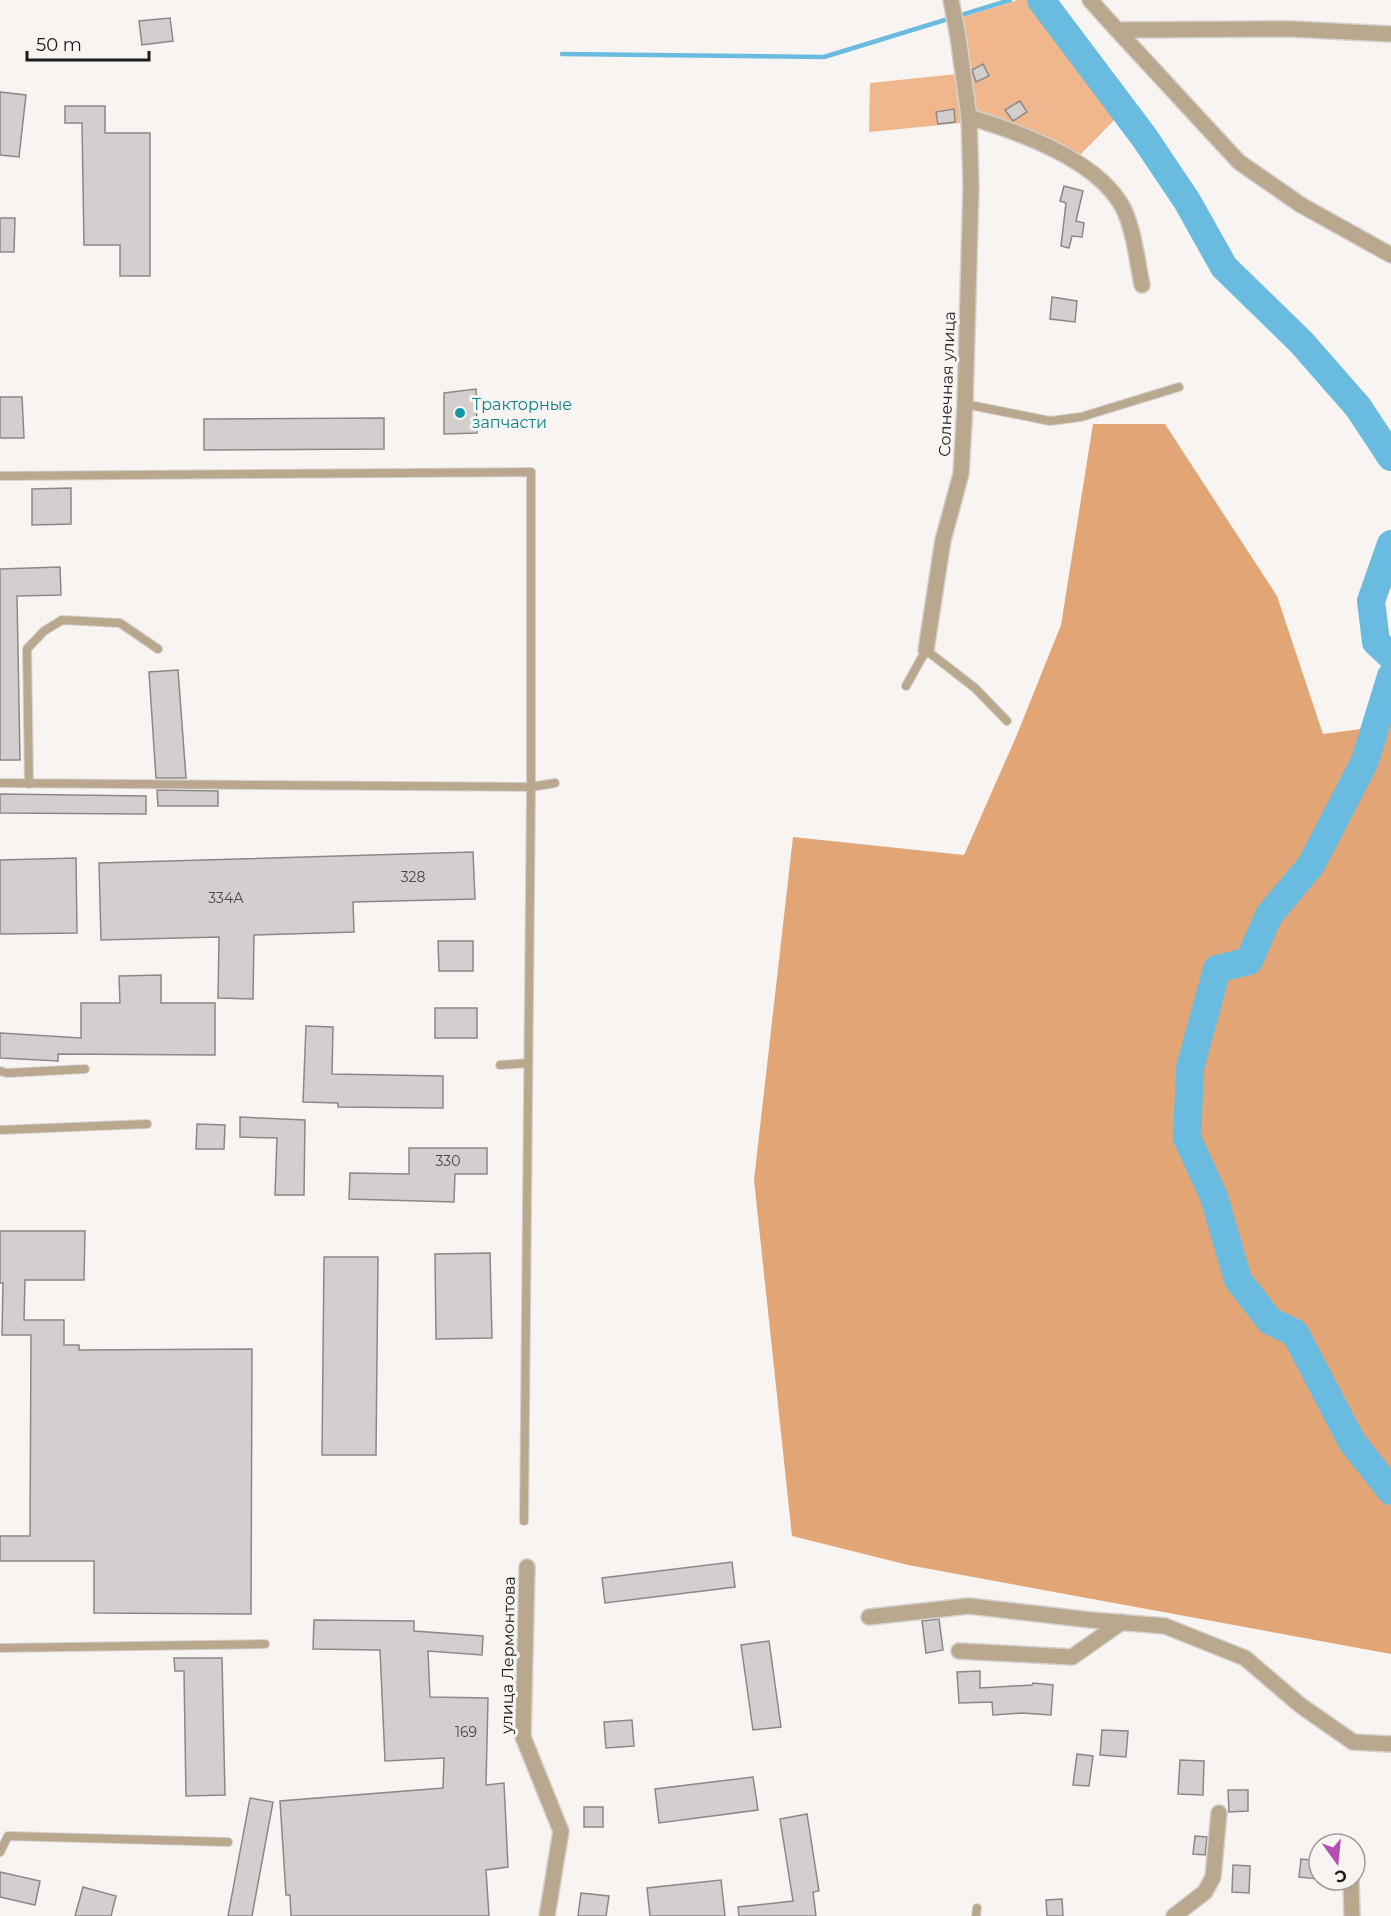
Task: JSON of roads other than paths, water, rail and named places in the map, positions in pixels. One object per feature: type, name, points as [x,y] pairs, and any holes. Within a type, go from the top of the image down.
[{"type":"street","name":"Солнечная улица","points":[[926,650],[943,540],[961,474],[965,404],[971,186],[969,117],[951,0]]},
{"type":"street","points":[[1090,0],[1239,162],[1301,204],[1391,255]]},
{"type":"street","points":[[1117,30],[1290,29],[1391,34]]},
{"type":"street","points":[[969,117],[1012,130],[1057,152],[1086,169],[1105,184],[1120,202],[1129,224],[1142,285]]},
{"type":"street","name":"улица Лермонтова","points":[[527,1567],[523,1737],[561,1831],[547,1916]]},
{"type":"street","points":[[869,1617],[969,1606],[1165,1626],[1245,1658],[1300,1705],[1353,1742],[1391,1744]]},
{"type":"street","points":[[959,1651],[1072,1657],[1122,1622]]},
{"type":"street","points":[[1174,1916],[1205,1892],[1212,1877],[1219,1813]]},
{"type":"street","points":[[1351,1892],[1352,1916]]},
{"type":"lane","points":[[965,404],[1050,421],[1081,417],[1179,387]]},
{"type":"lane","points":[[0,476],[531,472],[531,787],[524,1521]]},
{"type":"lane","points":[[29,784],[27,649],[44,631],[62,620],[120,623],[158,649]]},
{"type":"lane","points":[[906,686],[926,650],[975,688],[1007,721]]},
{"type":"lane","points":[[0,783],[531,787],[555,783]]},
{"type":"lane","points":[[500,1065],[528,1063]]},
{"type":"lane","points":[[0,1071],[7,1073],[85,1069]]},
{"type":"lane","points":[[0,1130],[147,1124]]},
{"type":"lane","points":[[0,1648],[265,1644]]},
{"type":"lane","points":[[0,1852],[8,1836],[228,1842]]},
{"type":"waterway","points":[[562,54],[824,57],[1010,0]]},
{"type":"waterway","points":[[1041,0],[1144,137],[1187,201],[1224,267],[1301,342],[1358,407],[1391,457]]},
{"type":"waterway","points":[[1391,544],[1371,601],[1376,642],[1391,656]]},
{"type":"waterway","points":[[1391,676],[1365,761],[1311,865],[1269,915],[1249,961],[1217,969],[1190,1068],[1187,1138],[1214,1197],[1238,1280],[1270,1321],[1295,1333],[1352,1442],[1391,1491]]},
{"type":"place","name":"Тракторные запчасти","points":[[460,413]]}]
